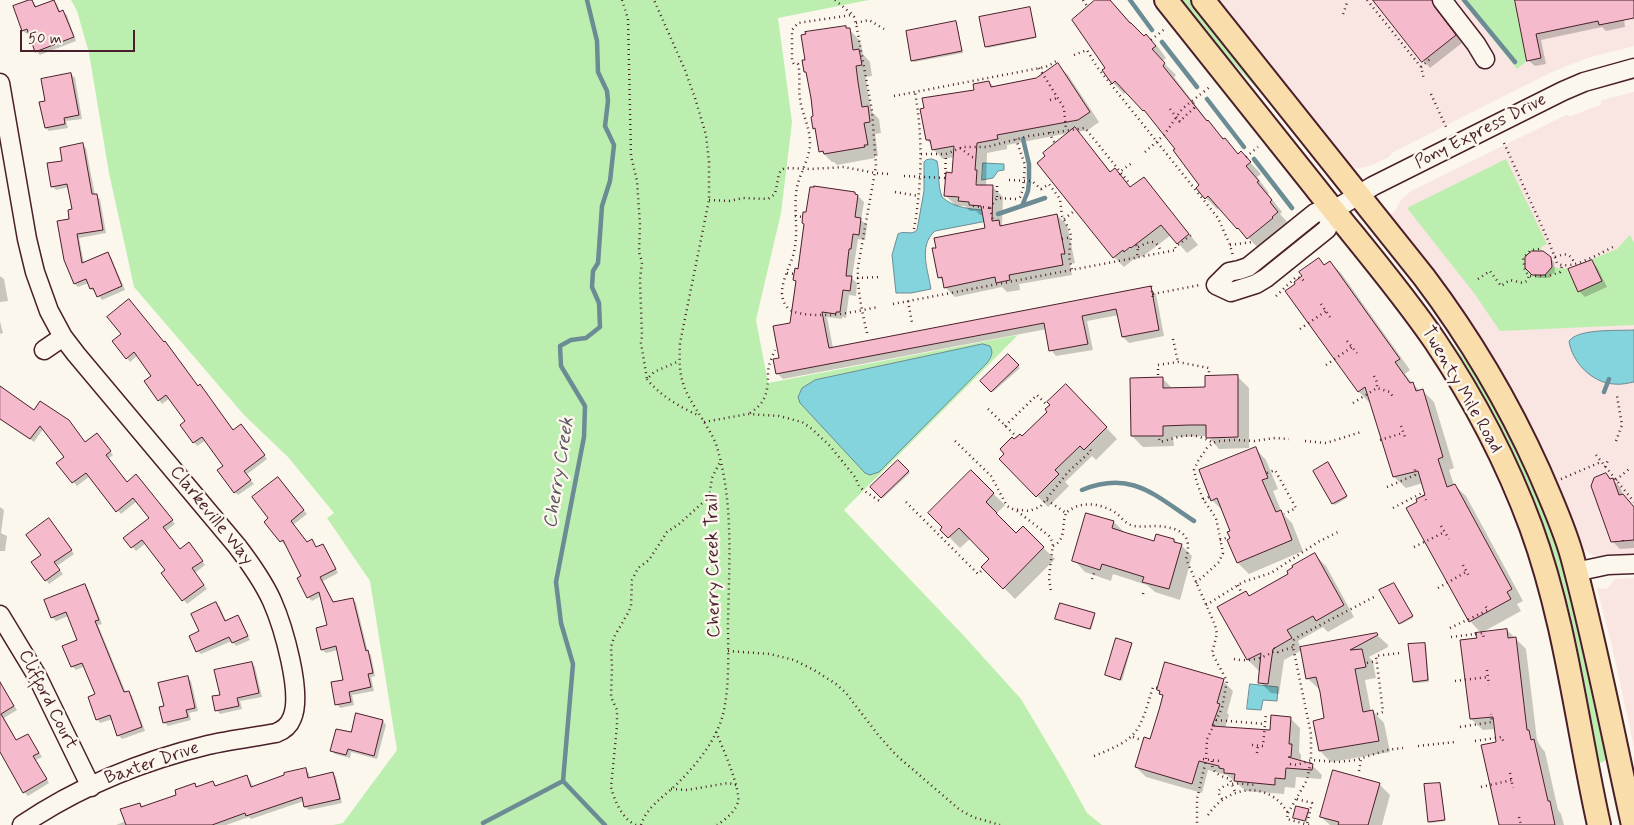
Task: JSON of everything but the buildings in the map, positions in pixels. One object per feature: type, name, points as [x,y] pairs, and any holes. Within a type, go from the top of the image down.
[{"type":"main road","name":"Twenty Mile Road","points":[[1166,0],[1392,284],[1438,346],[1468,394],[1508,471],[1531,526],[1556,609],[1599,825]]},
{"type":"main road","name":"Twenty Mile Road","points":[[1203,0],[1442,301],[1494,381],[1531,454],[1553,504],[1572,556],[1633,825]]},
{"type":"street","points":[[1442,0],[1476,44],[1485,59]]},
{"type":"street","name":"Pony Express Drive","points":[[1334,210],[1358,194],[1563,91],[1591,80],[1634,68]]},
{"type":"street","name":"Clarkeville Way","points":[[0,83],[32,261],[46,304],[63,337],[76,354],[237,546],[260,578],[272,601],[281,625],[290,662],[296,701],[289,724]]},
{"type":"street","points":[[1334,210],[1327,229],[1266,278],[1250,287],[1231,292],[1216,285],[1229,272],[1239,270],[1253,263],[1315,213],[1334,210]]},
{"type":"street","points":[[44,350],[63,337]]},
{"type":"street","points":[[1575,572],[1608,565],[1634,564]]},
{"type":"street","name":"Clifford Court","points":[[0,616],[37,676],[91,786]]},
{"type":"street","name":"Baxter Drive","points":[[22,825],[65,799],[130,770],[210,744],[276,733],[284,730],[289,724]]},
{"type":"path","points":[[622,0],[628,19],[631,156],[637,181],[640,225],[639,252],[642,262],[640,280],[641,343],[647,379],[659,392],[700,416]]},
{"type":"path","name":"Cherry Creek Trail","points":[[641,825],[650,808],[696,764],[716,732],[724,706],[728,651],[729,514],[726,486],[712,436],[683,386],[679,361],[680,343],[709,200],[709,162],[706,135],[685,70],[654,0]]},
{"type":"path","points":[[835,0],[853,16],[856,23],[870,114],[875,173],[858,259],[857,278],[867,333]]},
{"type":"path","points":[[1083,0],[1087,6]]},
{"type":"path","points":[[1343,14],[1348,0]]},
{"type":"path","points":[[1366,0],[1421,67],[1424,79]]},
{"type":"path","points":[[803,64],[794,64],[792,61],[792,30],[794,26],[798,23],[853,16]]},
{"type":"path","points":[[856,23],[869,20],[884,29]]},
{"type":"path","points":[[1151,40],[1167,28]]},
{"type":"path","points":[[1074,55],[1088,50],[1094,64],[1200,194],[1218,218],[1230,244],[1233,260]]},
{"type":"path","points":[[894,96],[1039,68],[1050,65],[1058,60]]},
{"type":"path","points":[[1421,67],[1430,60]]},
{"type":"path","points":[[798,64],[800,100],[807,123],[810,149],[802,168],[795,197],[796,241],[782,292],[785,306],[790,311],[796,313],[831,315],[878,307]]},
{"type":"path","points":[[1039,68],[1064,108],[1066,130]]},
{"type":"path","points":[[1145,152],[1164,135],[1182,108],[1212,85]]},
{"type":"path","points":[[914,229],[921,176],[921,122],[916,92]]},
{"type":"path","points":[[1431,94],[1446,127]]},
{"type":"path","points":[[1050,100],[1058,98]]},
{"type":"path","points":[[1170,109],[1180,122],[1194,108],[1193,100]]},
{"type":"path","points":[[807,123],[812,122]]},
{"type":"path","points":[[920,154],[946,154],[968,146],[982,148],[1050,132],[1085,128],[1130,184]]},
{"type":"path","points":[[1050,132],[1055,143]]},
{"type":"path","points":[[997,198],[1012,200],[1017,198],[1023,190],[1025,164],[1016,139]]},
{"type":"path","points":[[992,140],[993,146]]},
{"type":"path","points":[[1504,143],[1557,263],[1562,266],[1574,264],[1615,246]]},
{"type":"path","points":[[1246,157],[1260,145]]},
{"type":"path","points":[[960,148],[972,158],[976,158]]},
{"type":"path","points":[[904,176],[945,178],[946,154]]},
{"type":"path","points":[[1121,173],[1132,162]]},
{"type":"path","points":[[709,200],[730,201],[743,198],[768,200],[775,194],[781,170],[785,168],[844,167],[889,174]]},
{"type":"path","points":[[1009,180],[1032,181],[1041,189],[1049,184],[1060,199],[1064,220],[1070,231],[1069,257],[1072,270]]},
{"type":"path","points":[[993,221],[990,208],[997,198],[998,186]]},
{"type":"path","points":[[896,192],[919,196]]},
{"type":"path","points":[[973,206],[990,208]]},
{"type":"path","points":[[1064,220],[1073,212]]},
{"type":"path","points":[[795,216],[803,217]]},
{"type":"path","points":[[860,225],[865,226]]},
{"type":"path","points":[[892,304],[1176,250],[1176,247],[1190,235]]},
{"type":"path","points":[[1062,238],[1071,237]]},
{"type":"path","points":[[1230,244],[1247,244],[1256,240]]},
{"type":"path","points":[[1137,257],[1137,246],[1154,242],[1159,246],[1161,253]]},
{"type":"path","points":[[1529,276],[1525,271],[1523,258],[1531,250],[1539,249]]},
{"type":"path","points":[[1555,258],[1568,254],[1571,256],[1574,264]]},
{"type":"path","points":[[1529,276],[1549,276],[1560,272],[1562,266]]},
{"type":"path","points":[[1478,278],[1490,271],[1501,286],[1510,280],[1523,283],[1527,281],[1529,276]]},
{"type":"path","points":[[788,273],[794,274]]},
{"type":"path","points":[[857,278],[881,277]]},
{"type":"path","points":[[1276,296],[1296,277],[1304,281]]},
{"type":"path","points":[[851,283],[858,283]]},
{"type":"path","points":[[1151,286],[1153,296],[1204,284]]},
{"type":"path","points":[[908,302],[912,323]]},
{"type":"path","points":[[1321,304],[1330,317]]},
{"type":"path","points":[[1300,329],[1326,311]]},
{"type":"path","points":[[1174,339],[1178,362]]},
{"type":"path","points":[[1347,341],[1357,353]]},
{"type":"path","points":[[1326,365],[1352,347]]},
{"type":"path","points":[[748,414],[760,406],[765,395],[769,385],[768,374],[771,359],[775,350]]},
{"type":"path","points":[[647,379],[654,372],[679,361]]},
{"type":"path","points":[[1158,375],[1158,365],[1178,362],[1209,368],[1209,374]]},
{"type":"path","points":[[1374,376],[1377,388]]},
{"type":"path","points":[[1353,403],[1377,388],[1390,392],[1393,397]]},
{"type":"path","points":[[1005,426],[1037,395],[1048,406]]},
{"type":"path","points":[[1616,441],[1622,425],[1617,396]]},
{"type":"path","points":[[988,409],[1017,437]]},
{"type":"path","points":[[704,422],[748,414],[779,416],[802,422],[830,446],[855,477],[859,486],[881,502]]},
{"type":"path","points":[[1401,426],[1406,440]]},
{"type":"path","points":[[1305,441],[1326,442],[1361,432]]},
{"type":"path","points":[[1380,440],[1403,433]]},
{"type":"path","points":[[1159,439],[1160,442],[1188,435],[1212,441],[1289,439]]},
{"type":"path","points":[[956,441],[987,472],[997,486],[1005,504],[1015,509],[1049,536],[1053,546],[1049,578],[1052,592]]},
{"type":"path","points":[[1196,583],[1221,560],[1223,552],[1216,518],[1203,500],[1194,470],[1202,454],[1212,441]]},
{"type":"path","points":[[1015,509],[1029,511],[1037,509],[1047,500],[1073,466],[1091,451],[1089,448]]},
{"type":"path","points":[[1596,455],[1634,502]]},
{"type":"path","points":[[1605,467],[1609,458]]},
{"type":"path","points":[[636,825],[632,823],[617,804],[611,787],[618,726],[617,710],[611,697],[612,667],[610,646],[631,606],[634,574],[649,560],[667,532],[679,524],[709,497],[712,478],[720,461]]},
{"type":"path","points":[[1560,480],[1601,462]]},
{"type":"path","points":[[1387,486],[1415,475],[1414,468]]},
{"type":"path","points":[[1616,480],[1629,469]]},
{"type":"path","points":[[1267,473],[1275,470],[1296,508],[1284,514]]},
{"type":"path","points":[[1057,479],[1060,483]]},
{"type":"path","points":[[993,489],[997,486]]},
{"type":"path","points":[[1393,508],[1422,493],[1426,500]]},
{"type":"path","points":[[1203,500],[1210,497]]},
{"type":"path","points":[[1047,500],[1066,513]]},
{"type":"path","points":[[906,502],[944,536],[978,574],[981,571]]},
{"type":"path","points":[[1053,546],[1062,538],[1063,522],[1066,513],[1083,504],[1095,505],[1113,511],[1133,526],[1176,530],[1186,536],[1189,547],[1186,559],[1217,630],[1212,648],[1213,657],[1227,681],[1216,720],[1207,739],[1197,799],[1197,825]]},
{"type":"path","points":[[1112,516],[1113,511]]},
{"type":"path","points":[[1029,527],[1032,523]]},
{"type":"path","points":[[1441,526],[1448,539]]},
{"type":"path","points":[[1206,606],[1243,582],[1268,575],[1318,542],[1338,532]]},
{"type":"path","points":[[1414,548],[1445,532]]},
{"type":"path","points":[[1220,540],[1229,536]]},
{"type":"path","points":[[1623,540],[1623,545]]},
{"type":"path","points":[[1293,559],[1296,564]]},
{"type":"path","points":[[1463,565],[1470,578]]},
{"type":"path","points":[[1438,588],[1466,572]]},
{"type":"path","points":[[1092,578],[1094,573]]},
{"type":"path","points":[[1238,585],[1241,592]]},
{"type":"path","points":[[1143,594],[1144,589]]},
{"type":"path","points":[[1297,799],[1312,803],[1308,825],[1287,819],[1288,813],[1309,774],[1311,760],[1310,724],[1298,675],[1293,643],[1296,638],[1321,623],[1374,597]]},
{"type":"path","points":[[1450,628],[1488,610],[1484,604]]},
{"type":"path","points":[[1451,637],[1483,633],[1484,640]]},
{"type":"path","points":[[1234,659],[1249,660],[1274,649],[1280,652],[1293,647]]},
{"type":"path","points":[[728,651],[776,655],[794,660],[814,670],[846,694],[896,755],[960,810],[973,817],[1000,825]]},
{"type":"path","points":[[1376,714],[1383,712],[1376,656],[1400,653]]},
{"type":"path","points":[[1367,663],[1377,661]]},
{"type":"path","points":[[1487,670],[1489,685]]},
{"type":"path","points":[[1298,675],[1303,674]]},
{"type":"path","points":[[1455,681],[1488,677]]},
{"type":"path","points":[[1094,756],[1118,747],[1133,737],[1141,724],[1153,687],[1157,688]]},
{"type":"path","points":[[1252,745],[1264,746],[1266,713]]},
{"type":"path","points":[[1460,727],[1492,722],[1491,714]]},
{"type":"path","points":[[1216,720],[1265,724]]},
{"type":"path","points":[[716,732],[738,796],[737,804],[729,815],[717,825]]},
{"type":"path","points":[[1133,737],[1141,740]]},
{"type":"path","points":[[1476,741],[1502,737],[1504,744]]},
{"type":"path","points":[[1418,746],[1455,742]]},
{"type":"path","points":[[1257,753],[1258,745]]},
{"type":"path","points":[[1290,764],[1297,765],[1311,760],[1337,762],[1361,759],[1387,750],[1403,748]]},
{"type":"path","points":[[1204,759],[1219,761]]},
{"type":"path","points":[[1359,771],[1361,759]]},
{"type":"path","points":[[1212,761],[1215,772],[1222,777],[1230,779],[1235,792]]},
{"type":"path","points":[[1510,773],[1513,788]]},
{"type":"path","points":[[1481,787],[1512,780]]},
{"type":"path","points":[[671,789],[688,790],[728,783],[736,786]]},
{"type":"path","points":[[1223,799],[1219,794],[1219,790],[1232,784],[1256,784],[1255,791]]},
{"type":"path","points":[[1208,815],[1223,799],[1235,792],[1255,791],[1274,796],[1288,813]]},
{"type":"path","points":[[1519,817],[1520,825]]},
{"type":"shaded area","points":[[1216,0],[1462,0],[1517,69],[1515,0],[1634,0],[1634,46],[1587,58],[1552,72],[1393,152],[1389,157],[1372,165],[1356,169],[1345,162]]},
{"type":"shaded area","points":[[1634,92],[1634,554],[1594,556],[1580,545],[1387,216],[1395,211],[1401,200],[1411,191],[1566,115],[1571,116],[1600,105],[1602,100]]},
{"type":"shaded area","points":[[1634,578],[1634,747],[1597,588],[1607,589],[1615,579]]},
{"type":"green space","points":[[71,0],[869,0],[778,18],[792,122],[781,213],[756,320],[768,383],[1018,335],[844,510],[1021,699],[1087,813],[1102,825],[333,825],[343,823],[397,750],[370,581],[327,518],[334,513],[288,457],[244,415],[134,287],[109,173],[89,53],[77,11]]},
{"type":"green space","points":[[1179,0],[1191,0],[1329,174],[1327,174],[1265,97],[1210,39]]},
{"type":"green space","points":[[1462,0],[1515,0],[1527,61],[1517,69]]},
{"type":"green space","points":[[1506,159],[1547,244],[1541,247],[1541,250],[1551,257],[1552,267],[1568,269],[1617,249],[1630,235],[1634,243],[1634,325],[1500,331],[1474,293],[1407,208]]},
{"type":"green space","points":[[1318,220],[1321,223],[1254,277],[1233,282],[1234,279],[1247,276],[1267,265]]},
{"type":"green space","points":[[1370,238],[1479,378],[1493,400],[1542,503],[1573,595],[1608,757],[1603,762],[1598,763],[1595,761],[1556,571]]},
{"type":"water","points":[[932,159],[937,161],[942,197],[957,206],[985,210],[987,221],[935,231],[930,237],[925,251],[931,289],[911,293],[896,293],[892,255],[898,234],[913,233],[917,230],[924,191],[924,162]]},
{"type":"water","points":[[983,163],[1004,164],[1004,170],[998,171],[993,178],[982,180]]},
{"type":"water","points":[[1634,330],[1634,382],[1617,384],[1598,380],[1579,364],[1569,341],[1581,334],[1590,332]]},
{"type":"water","points":[[983,344],[990,346],[992,351],[987,363],[879,472],[870,475],[865,473],[800,403],[798,397],[802,388],[815,380]]},
{"type":"water","points":[[1250,684],[1278,687],[1277,701],[1263,700],[1261,710],[1247,709]]},
{"type":"waterway","name":"Cherry Creek","points":[[587,0],[597,41],[598,72],[607,91],[608,101],[605,126],[614,145],[610,181],[602,206],[598,263],[593,271],[592,287],[599,303],[600,327],[586,338],[571,340],[560,346],[561,366],[585,406],[584,437],[556,582],[561,623],[573,664],[563,781],[605,825]]},
{"type":"waterway","points":[[1130,0],[1152,30]]},
{"type":"waterway","points":[[1464,0],[1515,62]]},
{"type":"waterway","points":[[1162,42],[1197,87]]},
{"type":"waterway","points":[[1207,99],[1244,147]]},
{"type":"waterway","points":[[1023,139],[1029,164],[1029,179]]},
{"type":"waterway","points":[[1254,159],[1292,208]]},
{"type":"waterway","points":[[1022,206],[1028,191],[1029,182]]},
{"type":"waterway","points":[[998,214],[1045,198]]},
{"type":"waterway","points":[[1604,392],[1609,379]]},
{"type":"waterway","points":[[1082,490],[1115,483],[1129,484],[1154,494],[1194,521]]},
{"type":"waterway","points":[[483,823],[563,781]]}]
